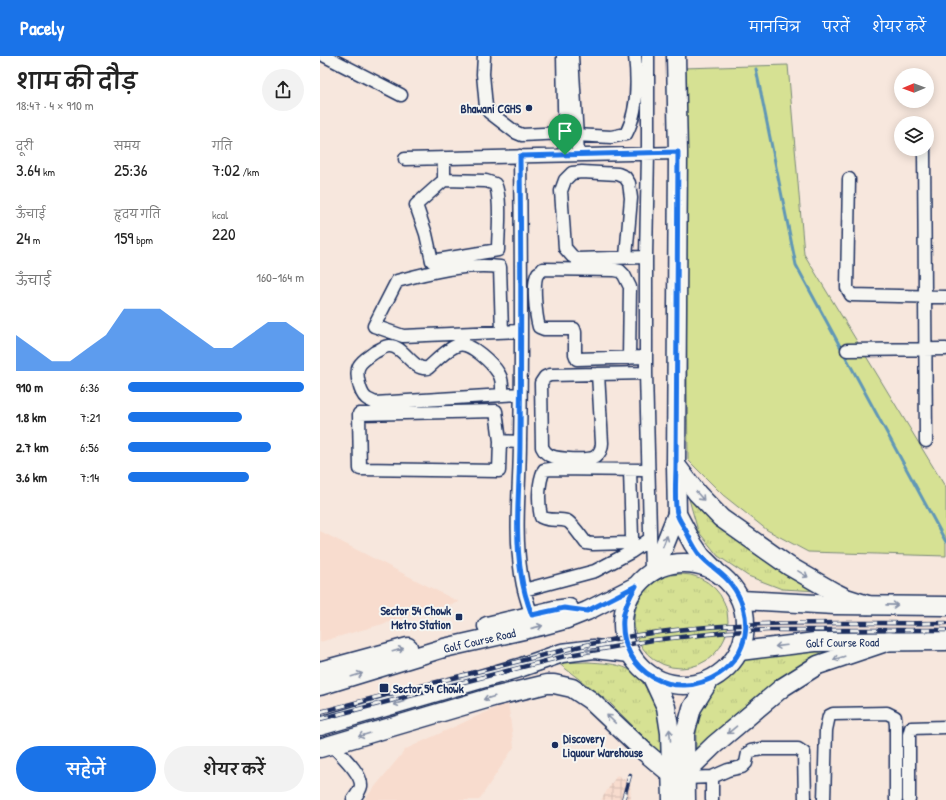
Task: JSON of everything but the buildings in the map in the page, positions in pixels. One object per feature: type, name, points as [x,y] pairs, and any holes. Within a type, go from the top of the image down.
[{"type":"main road","points":[[676,56],[678,152],[677,514],[653,570],[636,586],[627,601],[623,619],[624,636],[630,653],[640,666],[652,677],[665,683],[680,686],[695,685],[709,681],[727,669],[740,651],[745,635],[746,617],[742,600],[731,583],[701,556],[677,514]]},
{"type":"main road","points":[[676,465],[697,493],[721,518],[789,566],[846,598],[868,605]]},
{"type":"main road","points":[[653,570],[673,563],[687,562],[702,564],[715,570]]},
{"type":"main road","name":"Golf Course Road","points":[[320,686],[444,648],[541,626],[587,611],[636,586]]},
{"type":"main road","points":[[742,600],[835,605],[946,606]]},
{"type":"main road","points":[[320,671],[440,638],[532,615],[564,608],[587,611]]},
{"type":"main road","points":[[681,774],[783,687],[818,665],[898,641],[922,649],[946,649]]},
{"type":"main road","name":"Golf Course Road","points":[[740,651],[815,642],[946,641]]},
{"type":"main road","points":[[320,726],[522,667],[562,653],[594,649],[630,653]]},
{"type":"main road","points":[[522,667],[526,689]]},
{"type":"main road","points":[[652,677],[666,707],[670,733],[686,800]]},
{"type":"main road","points":[[672,800],[681,774],[685,734],[692,708],[709,681]]},
{"type":"main road","points":[[326,746],[493,697],[554,684],[572,688],[590,700],[646,752],[681,774]]},
{"type":"street","points":[[325,56],[401,95]]},
{"type":"street","points":[[484,56],[483,74],[486,107],[489,112],[515,132],[522,135],[564,133]]},
{"type":"street","points":[[563,56],[565,155]]},
{"type":"street","points":[[572,56],[578,154]]},
{"type":"street","points":[[576,135],[611,136],[626,134],[631,124],[635,107],[635,56]]},
{"type":"street","points":[[648,56],[646,373],[650,539],[653,570]]},
{"type":"street","points":[[406,159],[678,152]]},
{"type":"street","points":[[520,156],[521,331],[518,543],[524,590],[532,615]]},
{"type":"street","points":[[924,156],[926,441]]},
{"type":"street","points":[[444,158],[444,180],[416,205],[426,234],[432,260],[498,250],[498,206],[497,188],[495,184],[486,181],[444,180]]},
{"type":"street","points":[[626,257],[631,198],[629,183],[625,177],[618,174],[582,172],[572,174],[565,180],[561,191],[564,248],[577,259],[646,257]]},
{"type":"street","points":[[848,179],[847,288],[851,295],[946,297]]},
{"type":"street","points":[[502,332],[500,267],[485,266],[431,272],[397,281],[374,326],[403,336],[502,332],[521,331]]},
{"type":"street","points":[[629,358],[630,287],[624,274],[620,271],[600,269],[543,269],[538,274],[536,281],[536,316],[539,327],[544,329],[574,329],[575,354],[578,359],[629,358],[646,357]]},
{"type":"street","points":[[502,395],[502,380],[500,374],[475,349],[464,344],[453,347],[428,368],[424,369],[395,346],[389,346],[368,357],[359,365],[357,370],[359,384],[366,398],[375,403],[520,394]]},
{"type":"street","points":[[847,350],[946,349]]},
{"type":"street","points":[[598,374],[602,447],[600,451],[594,457],[589,459],[557,458],[549,456],[542,448],[541,383],[545,377],[550,375],[598,374],[646,373]]},
{"type":"street","points":[[496,412],[500,441],[499,471],[360,469],[359,414],[496,412]]},
{"type":"street","points":[[500,441],[520,442]]},
{"type":"street","points":[[630,470],[632,538],[629,543],[586,543],[567,521],[548,520],[541,517],[540,478],[544,470],[551,469],[648,470]]},
{"type":"street","points":[[524,590],[595,571],[631,552],[650,539]]},
{"type":"street","points":[[824,800],[826,730],[829,716],[833,714],[887,714],[894,717],[896,725],[896,800]]},
{"type":"street","points":[[909,800],[909,734],[911,728],[946,726]]},
{"type":"street","points":[[326,746],[351,766],[359,778],[361,788],[353,800]]},
{"type":"street","points":[[681,774],[708,777],[742,767],[746,763],[748,753],[750,751],[762,749],[798,749],[804,753],[804,800]]},
{"type":"street","points":[[705,800],[708,777]]},
{"type":"street","points":[[708,777],[712,800]]},
{"type":"shaded area","points":[[320,531],[459,602],[320,642]]},
{"type":"shaded area","points":[[508,702],[514,747],[479,800],[364,800],[406,749]]},
{"type":"shaded area","points":[[617,775],[630,783],[631,800],[601,800]]},
{"type":"green space","points":[[788,65],[804,254],[946,488],[946,556],[808,552],[767,530],[723,495],[688,460],[683,68]]},
{"type":"green space","points":[[687,492],[818,591],[782,589],[748,576],[718,556],[698,531]]},
{"type":"green space","points":[[681,574],[699,578],[714,588],[724,603],[728,621],[724,639],[714,654],[699,664],[681,668],[663,664],[648,654],[638,639],[634,621],[638,603],[648,588],[663,578]]},
{"type":"green space","points":[[836,646],[762,695],[696,751],[696,727],[700,704],[712,687],[752,655]]},
{"type":"green space","points":[[588,662],[608,664],[628,669],[634,673],[646,687],[651,696],[664,731],[663,756],[609,702],[558,663]]},
{"type":"waterway","points":[[756,69],[796,265],[946,542]]},
{"type":"railway","points":[[320,712],[554,652],[613,639],[652,633],[762,624],[946,623]]},
{"type":"railway","points":[[320,719],[569,655],[653,640],[728,632],[768,630],[946,630]]},
{"type":"railway","points":[[623,800],[630,775]]},
{"type":"place","name":"Bhawani CGHS","points":[[529,108]]},
{"type":"place","name":"Sector 54 Chowk Metro Station","points":[[459,617]]},
{"type":"place","name":"Sector 54 Chowk","points":[[384,688]]},
{"type":"place","name":"Discovery Liquour Warehouse","points":[[555,745]]},
{"type":"route","points":[[678,152],[677,514],[701,556],[731,583],[742,600],[746,617],[745,635],[740,651],[727,669],[709,681],[695,685],[680,686],[665,683],[652,677],[640,666],[630,653],[624,636],[623,619],[627,601],[636,586],[587,611],[564,608],[532,615],[525,594],[521,574],[518,543],[522,270],[520,156],[565,155],[678,152]]}]
